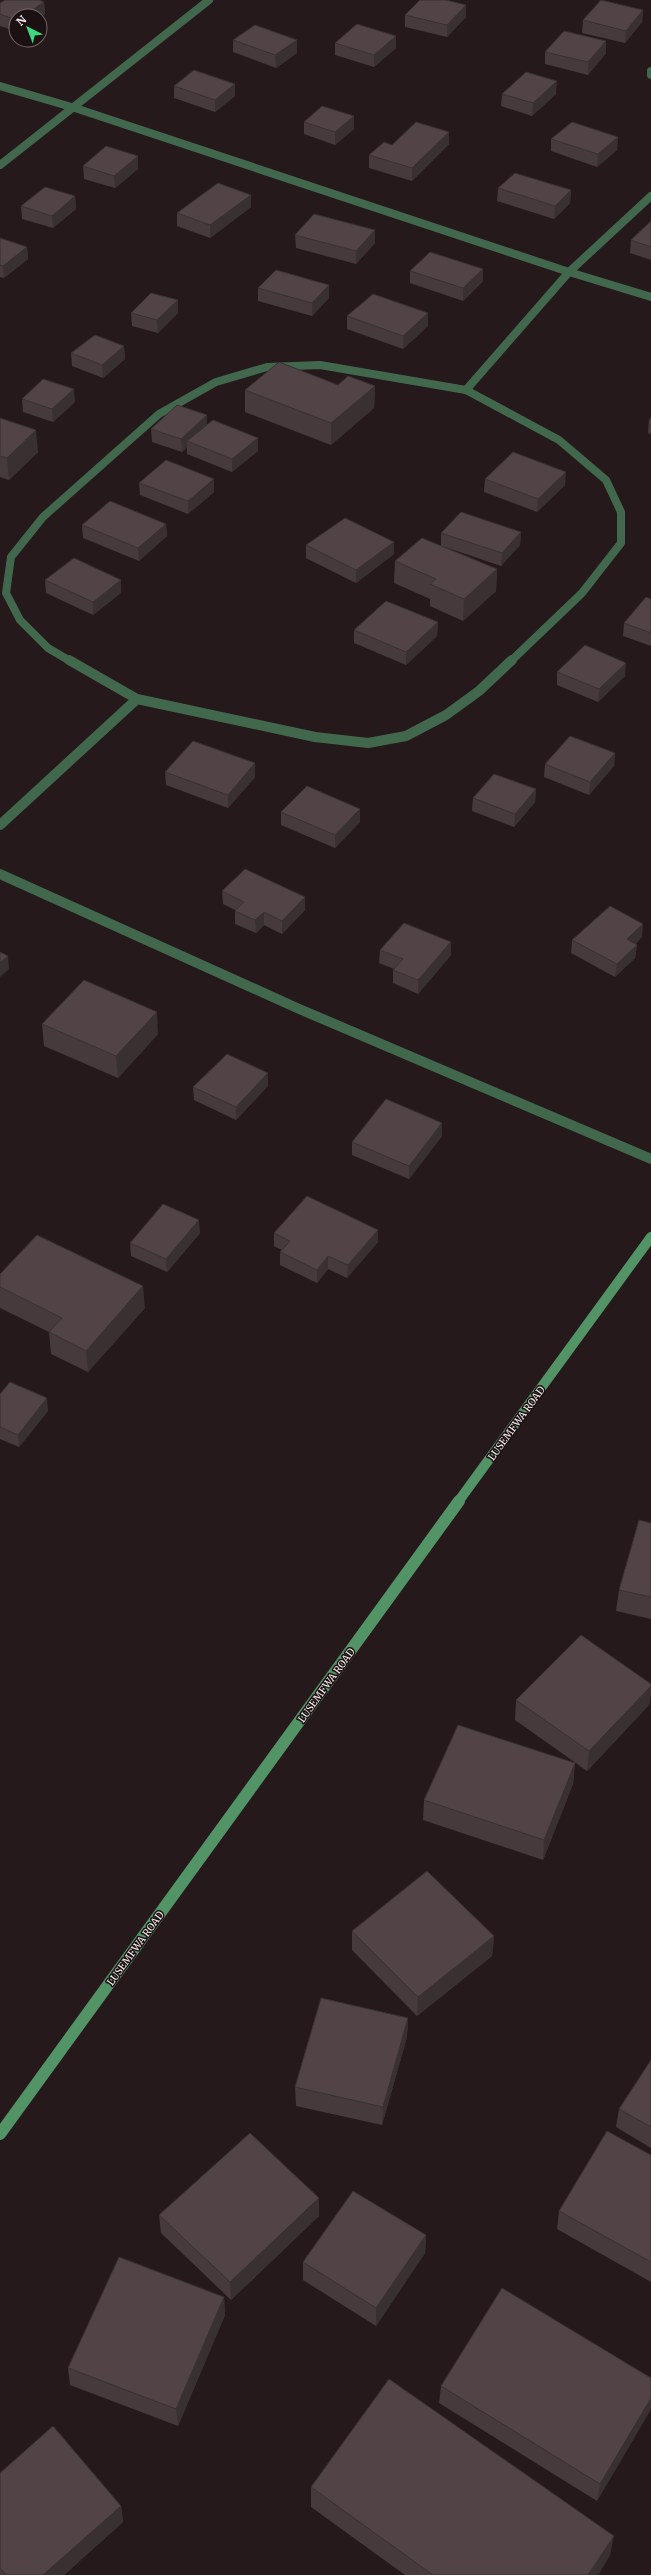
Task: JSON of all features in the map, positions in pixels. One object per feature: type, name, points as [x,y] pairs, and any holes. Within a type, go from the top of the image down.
[{"type":"street","points":[[0,165],[75,108],[209,0]]},
{"type":"street","points":[[0,86],[75,108],[569,272],[651,297]]},
{"type":"street","points":[[466,390],[569,272],[651,196]]},
{"type":"street","points":[[320,364],[466,390],[559,440],[606,480],[621,512],[621,543],[582,593],[479,691],[446,715],[406,736],[368,744],[315,737],[137,699],[48,648],[20,620],[6,593],[11,557],[43,517],[159,414],[223,380],[267,367],[320,364]]},
{"type":"street","points":[[0,825],[137,699]]},
{"type":"street","points":[[0,874],[297,1008],[651,1159]]},
{"type":"street","name":"LUSEMFWA ROAD","points":[[0,2134],[651,1237]]},
{"type":"building","points":[[5,0],[39,0],[44,2],[35,8],[8,8],[8,17],[0,14],[0,3]]},
{"type":"building","points":[[420,0],[446,0],[466,5],[447,25],[405,15]]},
{"type":"building","points":[[601,0],[643,10],[626,31],[583,20]]},
{"type":"building","points":[[357,24],[396,36],[374,55],[335,43]]},
{"type":"building","points":[[255,25],[297,40],[275,55],[233,40]]},
{"type":"building","points":[[564,31],[606,41],[588,62],[545,52]]},
{"type":"building","points":[[194,70],[235,84],[215,100],[174,86]]},
{"type":"building","points":[[526,72],[557,81],[533,103],[502,94]]},
{"type":"building","points":[[322,106],[354,116],[335,132],[304,122]]},
{"type":"building","points":[[416,122],[449,132],[412,168],[369,155],[384,142],[392,145]]},
{"type":"building","points":[[572,122],[618,137],[598,154],[551,139]]},
{"type":"building","points":[[106,146],[138,156],[114,176],[83,166]]},
{"type":"building","points":[[515,173],[571,190],[555,206],[498,188]]},
{"type":"building","points":[[218,183],[251,195],[210,225],[177,213]]},
{"type":"building","points":[[45,187],[75,196],[52,216],[21,206]]},
{"type":"building","points":[[314,214],[375,230],[356,251],[295,235]]},
{"type":"building","points":[[651,221],[651,247],[631,240]]},
{"type":"building","points":[[0,238],[27,247],[3,266],[0,265]]},
{"type":"building","points":[[430,252],[483,269],[463,288],[410,271]]},
{"type":"building","points":[[276,270],[329,285],[312,303],[258,288]]},
{"type":"building","points":[[151,293],[178,300],[157,320],[131,313]]},
{"type":"building","points":[[373,294],[428,313],[403,336],[347,316]]},
{"type":"building","points":[[95,335],[124,346],[102,365],[71,353]]},
{"type":"building","points":[[279,362],[338,385],[348,376],[375,386],[331,423],[245,390]]},
{"type":"building","points":[[43,379],[74,389],[52,409],[22,399]]},
{"type":"building","points":[[177,405],[207,415],[181,439],[151,429]]},
{"type":"building","points":[[0,418],[36,430],[7,458],[0,456]]},
{"type":"building","points":[[213,420],[258,438],[232,459],[187,441]]},
{"type":"building","points":[[513,452],[566,472],[538,499],[485,479]]},
{"type":"building","points":[[166,460],[214,479],[188,501],[139,483]]},
{"type":"building","points":[[110,501],[166,524],[138,548],[82,525]]},
{"type":"building","points":[[461,512],[521,532],[502,553],[441,533]]},
{"type":"building","points":[[345,518],[394,542],[356,570],[306,545]]},
{"type":"building","points":[[422,538],[497,569],[464,599],[430,584],[436,579],[395,561]]},
{"type":"building","points":[[74,558],[121,580],[93,602],[45,580]]},
{"type":"building","points":[[646,597],[651,599],[651,633],[624,623]]},
{"type":"building","points":[[386,601],[438,622],[406,652],[354,630]]},
{"type":"building","points":[[585,645],[626,663],[599,689],[557,672]]},
{"type":"building","points":[[570,736],[615,753],[590,782],[545,764]]},
{"type":"building","points":[[193,741],[255,763],[228,795],[165,772]]},
{"type":"building","points":[[494,774],[536,789],[515,814],[473,798]]},
{"type":"building","points":[[307,786],[360,809],[335,835],[281,812]]},
{"type":"building","points":[[245,869],[305,897],[282,921],[264,912],[255,920],[235,911],[244,902],[222,891]]},
{"type":"building","points":[[610,906],[643,924],[627,939],[637,945],[617,964],[572,940]]},
{"type":"building","points":[[404,923],[451,942],[418,980],[393,970],[403,959],[380,950]]},
{"type":"building","points":[[0,952],[8,956],[0,963]]},
{"type":"building","points":[[84,980],[157,1012],[116,1056],[42,1024]]},
{"type":"building","points":[[227,1054],[268,1073],[236,1107],[193,1087]]},
{"type":"building","points":[[386,1099],[442,1123],[409,1166],[352,1142]]},
{"type":"building","points":[[307,1196],[378,1230],[348,1265],[328,1256],[317,1270],[280,1252],[290,1241],[274,1233]]},
{"type":"building","points":[[163,1204],[199,1220],[166,1259],[130,1243]]},
{"type":"building","points":[[37,1235],[143,1286],[86,1351],[49,1332],[62,1318],[0,1287],[0,1274]]},
{"type":"building","points":[[10,1382],[47,1398],[18,1435],[0,1427],[0,1394]]},
{"type":"building","points":[[639,1520],[651,1523],[651,1597],[619,1590]]},
{"type":"building","points":[[581,1635],[651,1684],[651,1686],[589,1751],[516,1700]]},
{"type":"building","points":[[458,1725],[575,1763],[544,1840],[424,1800]]},
{"type":"building","points":[[427,1871],[494,1936],[418,1997],[352,1931]]},
{"type":"building","points":[[321,1998],[408,2018],[383,2107],[295,2087]]},
{"type":"building","points":[[651,2060],[651,2127],[619,2109]]},
{"type":"building","points":[[607,2131],[651,2155],[651,2262],[559,2211]]},
{"type":"building","points":[[250,2133],[319,2198],[230,2282],[159,2215]]},
{"type":"building","points":[[353,2191],[426,2235],[376,2308],[303,2262]]},
{"type":"building","points":[[119,2257],[224,2297],[176,2409],[68,2368]]},
{"type":"building","points":[[502,2288],[651,2378],[651,2398],[600,2484],[441,2386]]},
{"type":"building","points":[[389,2379],[614,2536],[588,2575],[433,2575],[311,2487]]},
{"type":"building","points":[[53,2426],[121,2506],[43,2575],[6,2575],[0,2568],[0,2473]]}]
